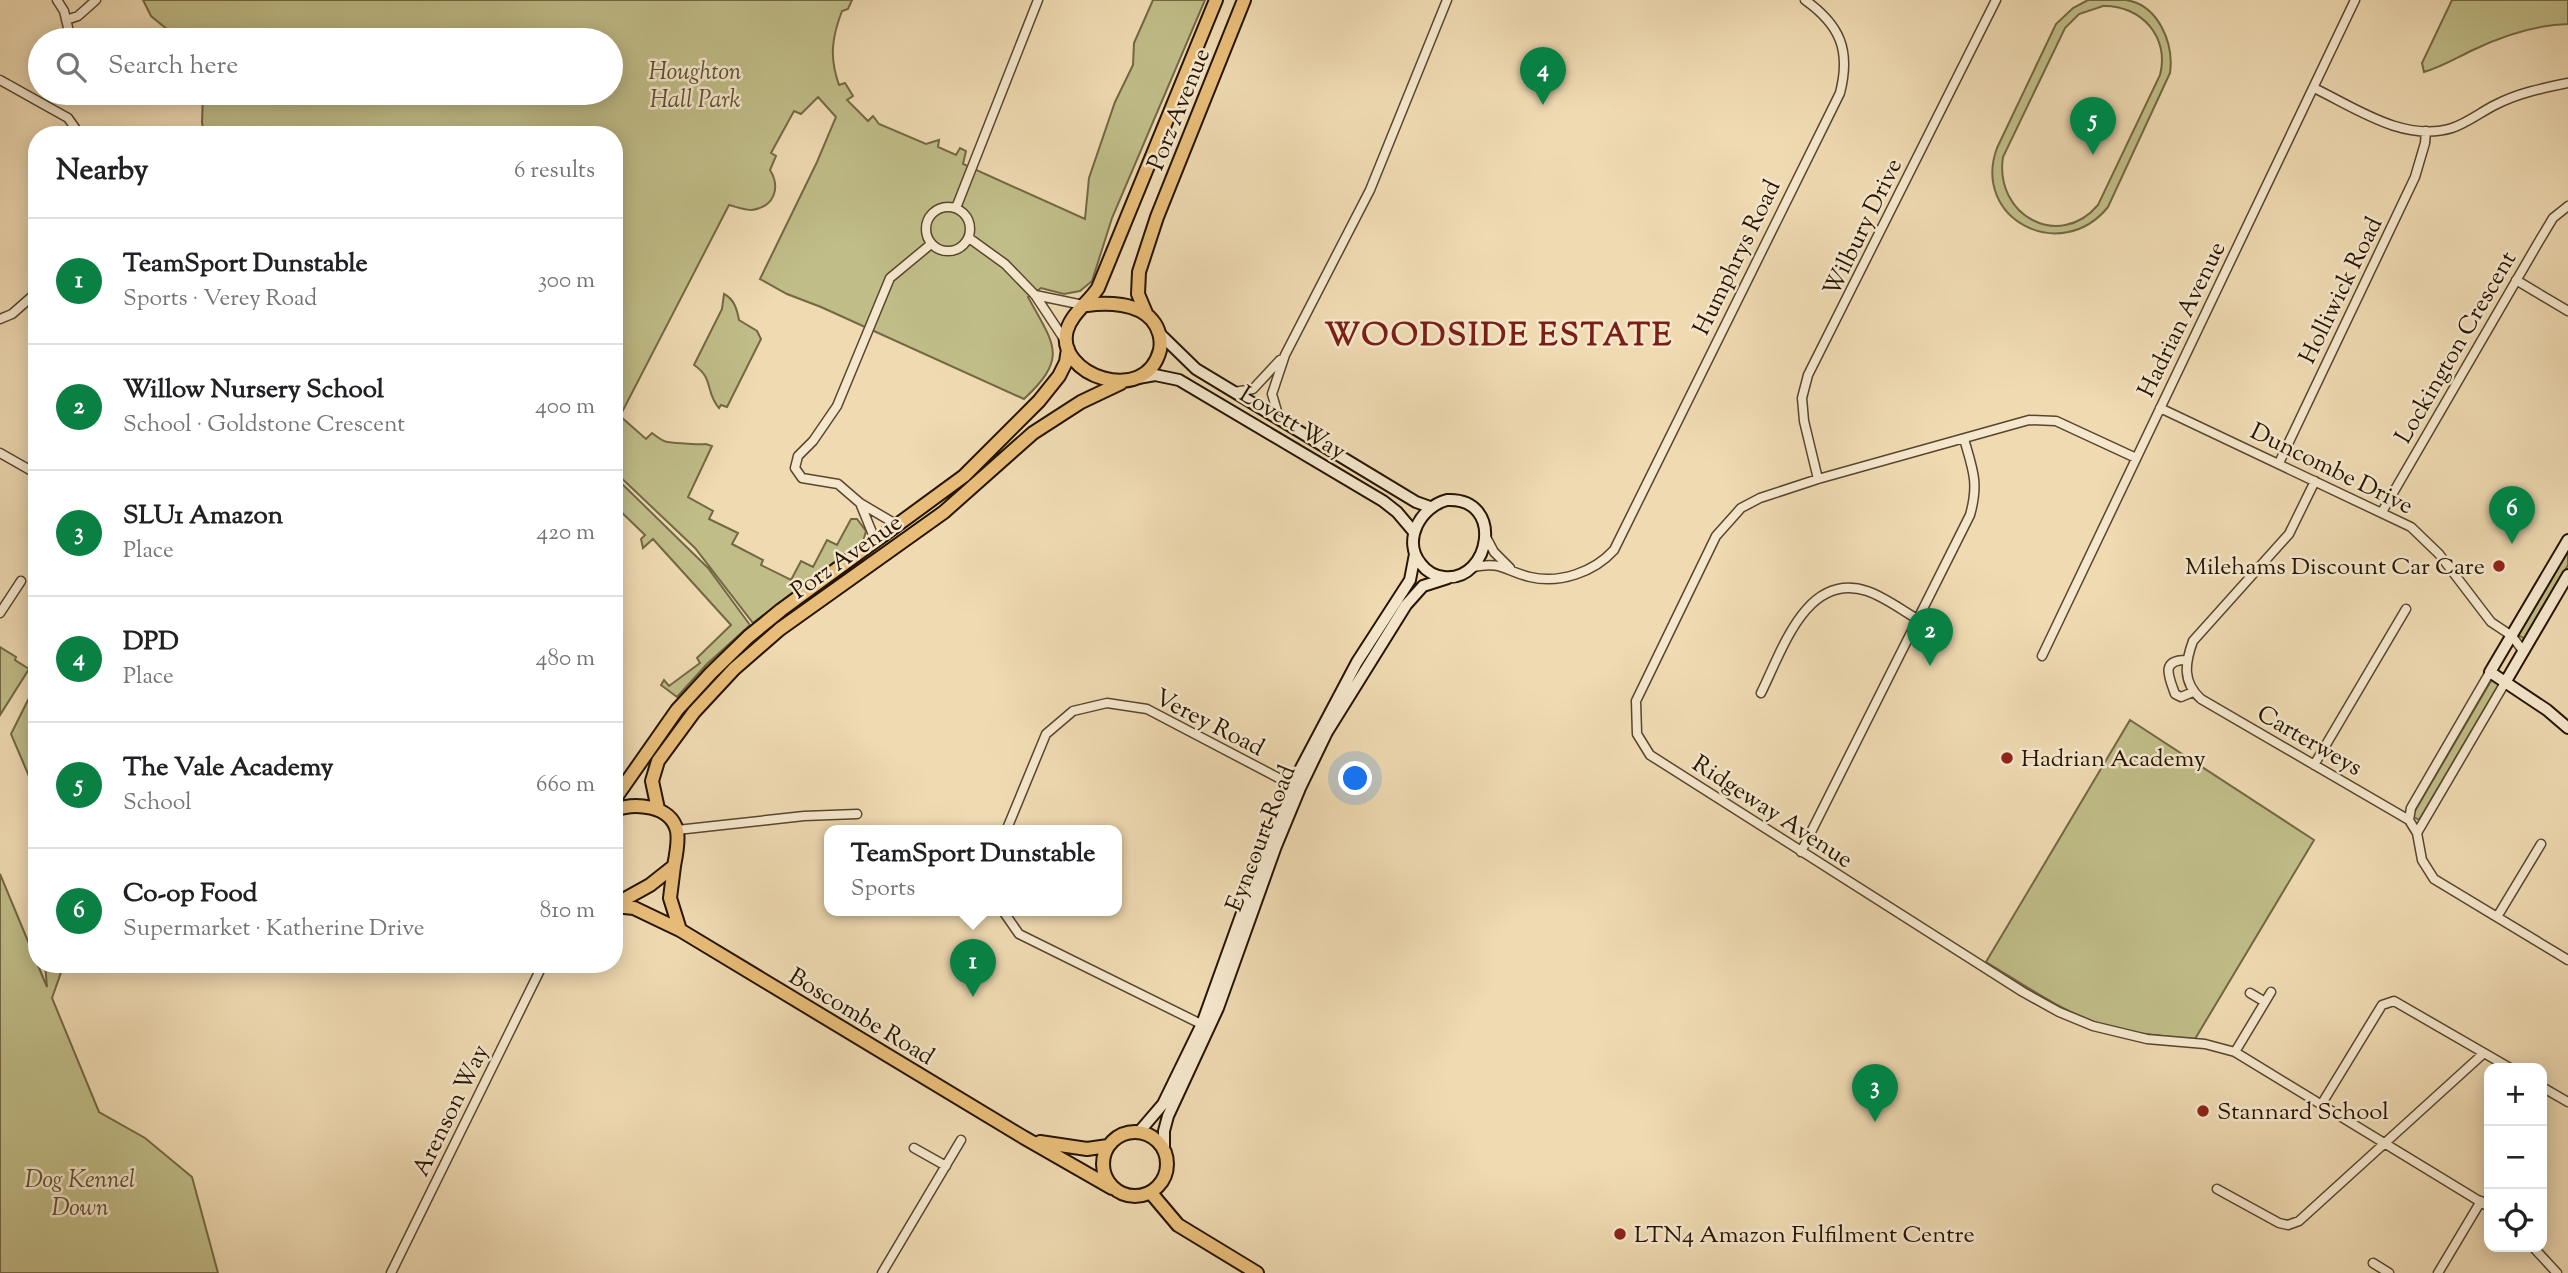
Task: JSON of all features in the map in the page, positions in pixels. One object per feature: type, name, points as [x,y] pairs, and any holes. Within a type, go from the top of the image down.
[{"type":"main road","name":"Porz Avenue","points":[[1085,305],[1098,288],[1216,0]]},
{"type":"main road","name":"Porz Avenue","points":[[1146,313],[1138,294],[1139,272],[1157,217],[1244,0]]},
{"type":"main road","points":[[1101,303],[1125,306],[1146,313],[1154,322],[1161,344],[1156,363],[1150,370],[1121,383],[1102,379],[1074,360],[1067,346],[1070,324],[1085,305],[1101,303]]},
{"type":"main road","name":"Porz Avenue","points":[[623,787],[677,710],[711,673],[781,610],[964,477],[1004,438],[1059,376],[1066,362],[1067,346]]},
{"type":"main road","name":"Porz Avenue","points":[[658,809],[652,781],[658,761],[694,712],[734,669],[780,629],[944,512],[1033,433],[1082,402],[1121,383]]},
{"type":"main road","points":[[623,807],[641,805],[658,809],[669,818],[677,831],[670,898],[680,930]]},
{"type":"main road","points":[[623,900],[650,885],[674,866]]},
{"type":"main road","name":"Boscombe Road","points":[[623,906],[634,908],[680,930],[1112,1188]]},
{"type":"main road","points":[[1127,1133],[1149,1135],[1164,1148],[1168,1168],[1159,1186],[1151,1193],[1131,1196],[1112,1188],[1103,1168],[1103,1157],[1108,1146],[1127,1133]]},
{"type":"main road","name":"Boscombe Road","points":[[1023,1137],[1052,1145],[1087,1149],[1108,1146]]},
{"type":"main road","points":[[1151,1193],[1178,1225],[1237,1267],[1257,1273]]},
{"type":"street","points":[[57,0],[64,11],[68,28]]},
{"type":"street","points":[[66,20],[78,16],[96,0]]},
{"type":"street","points":[[956,208],[1038,0]]},
{"type":"street","points":[[1279,418],[1272,394],[1285,355],[1370,190],[1447,0]]},
{"type":"street","name":"Humphrys Road","points":[[1473,566],[1494,564],[1537,579],[1557,579],[1596,566],[1614,550],[1840,93],[1845,65],[1841,43],[1828,18],[1805,0]]},
{"type":"street","name":"Wilbury Drive","points":[[1818,479],[1804,421],[1802,398],[1808,375],[1996,0]]},
{"type":"street","name":"Hadrian Avenue","points":[[2042,656],[2355,0]]},
{"type":"street","points":[[0,80],[28,96]]},
{"type":"street","points":[[2314,88],[2385,122],[2402,128],[2426,131],[2452,128],[2497,103],[2535,89],[2568,83]]},
{"type":"street","points":[[45,105],[68,118],[74,126]]},
{"type":"street","name":"Holliwick Road","points":[[2279,463],[2415,177],[2426,131]]},
{"type":"street","name":"Lockington Crescent","points":[[2382,512],[2553,218],[2568,206]]},
{"type":"street","points":[[941,208],[956,208],[967,217],[971,231],[969,238],[952,252],[937,249],[931,244],[926,230],[930,217],[941,208]]},
{"type":"street","points":[[969,238],[1005,264],[1035,295],[1067,346]]},
{"type":"street","points":[[899,526],[860,503],[838,484],[802,478],[795,468],[798,456],[813,441],[837,406],[890,278],[931,244]]},
{"type":"street","points":[[2516,280],[2568,311]]},
{"type":"street","points":[[1035,295],[1085,305]]},
{"type":"street","points":[[0,318],[12,314],[28,300]]},
{"type":"street","name":"Lovett Way","points":[[1159,333],[1196,369],[1430,508]]},
{"type":"street","points":[[1234,392],[1253,389],[1285,355]]},
{"type":"street","name":"Lovett Way","points":[[1137,378],[1155,375],[1179,380],[1382,501],[1397,512],[1414,532]]},
{"type":"street","name":"Duncombe Drive","points":[[2160,408],[2411,527],[2425,538],[2491,622],[2512,636],[2524,651]]},
{"type":"street","name":"Ridgeway Avenue","points":[[2136,458],[2056,421],[2029,420],[1818,479],[1760,498],[1741,508],[1716,536],[1636,701],[1637,734],[1650,755],[1951,948],[2059,1012],[2093,1026],[2147,1040],[2204,1044],[2235,1052],[2484,1203]]},
{"type":"street","points":[[1801,852],[1970,515],[1976,494],[1973,469],[1964,439]]},
{"type":"street","points":[[0,453],[28,469]]},
{"type":"street","name":"Carterweys","points":[[2315,481],[2289,534],[2193,641],[2186,660],[2169,665],[2168,671],[2175,694],[2181,697],[2193,692],[2409,820]]},
{"type":"street","points":[[1486,535],[1485,543],[1473,566],[1458,576],[1448,578],[1429,573],[1415,554],[1414,532],[1430,508],[1447,500],[1464,502],[1478,513],[1494,552],[1512,570]]},
{"type":"street","points":[[860,503],[876,542]]},
{"type":"street","points":[[2568,540],[2411,808],[2409,820],[2417,833],[2422,860],[2434,879],[2568,960]]},
{"type":"street","name":"Eyncourt Road","points":[[1164,1148],[1164,1131],[1168,1116],[1206,1027],[1265,849],[1351,674],[1410,580],[1415,554]]},
{"type":"street","points":[[2417,833],[2568,575]]},
{"type":"street","name":"Eyncourt Road","points":[[1296,787],[1406,605],[1423,586],[1448,578]]},
{"type":"street","points":[[0,612],[21,581]]},
{"type":"street","points":[[1761,693],[1802,612],[1818,596],[1840,588],[1866,591],[1919,620]]},
{"type":"street","points":[[2314,765],[2406,609]]},
{"type":"street","points":[[2186,660],[2187,676],[2193,692]]},
{"type":"street","points":[[2490,672],[2568,728]]},
{"type":"street","name":"Verey Road","points":[[1008,825],[1046,734],[1073,711],[1107,703],[1147,709],[1296,787]]},
{"type":"street","points":[[677,831],[804,816],[857,814]]},
{"type":"street","points":[[2497,917],[2541,844]]},
{"type":"street","points":[[1006,916],[1019,934],[1206,1027]]},
{"type":"street","name":"Arenson Way","points":[[391,1273],[540,973]]},
{"type":"street","points":[[2235,1052],[2271,992]]},
{"type":"street","points":[[2250,993],[2265,1002]]},
{"type":"street","points":[[2321,1105],[2382,1005],[2394,1001],[2501,1063]]},
{"type":"street","name":"Eyncourt Road","points":[[1139,1132],[1164,1102],[1206,1027]]},
{"type":"street","points":[[2217,1189],[2279,1223],[2288,1225],[2299,1221],[2484,1053]]},
{"type":"street","points":[[2547,1090],[2568,1102]]},
{"type":"street","points":[[882,1273],[961,1140]]},
{"type":"street","points":[[914,1148],[946,1166]]},
{"type":"street","points":[[2438,1273],[2481,1201]]},
{"type":"street","points":[[2538,1252],[2557,1273]]},
{"type":"street","points":[[2374,1263],[2389,1273]]},
{"type":"green space","name":"Houghton Hall Park","points":[[143,0],[852,0],[848,9],[842,11],[836,30],[834,65],[839,85],[845,83],[853,96],[847,100],[868,121],[873,116],[879,124],[926,144],[939,140],[938,147],[956,155],[960,148],[966,151],[963,164],[1085,219],[1089,178],[1115,102],[1133,65],[1134,43],[1153,0],[1205,0],[1112,218],[1092,281],[1080,291],[1064,294],[1041,288],[1028,297],[1045,327],[1053,350],[1047,372],[1024,399],[787,294],[760,279],[836,117],[818,97],[801,114],[794,111],[771,153],[776,156],[770,170],[775,190],[770,201],[752,210],[729,205],[623,410],[623,126],[203,126],[202,123],[203,105],[623,105],[623,28],[166,28],[151,16]]},
{"type":"green space","points":[[2088,0],[2126,0],[2147,9],[2167,38],[2170,73],[2108,207],[2089,224],[2067,232],[2045,233],[2025,226],[2008,213],[1997,195],[1992,173],[1997,148],[2056,24],[2073,8]],"holes":[[[2103,6],[2117,7],[2140,17],[2150,26],[2161,48],[2160,75],[2098,205],[2082,219],[2065,225],[2048,225],[2033,220],[2019,210],[2009,195],[2003,178],[2003,157],[2065,28],[2079,14]]]},
{"type":"green space","points":[[2452,0],[2568,0],[2568,24],[2543,26],[2508,35],[2424,72],[2422,63]]},
{"type":"green space","points":[[724,294],[734,305],[739,320],[757,331],[761,339],[727,407],[721,405],[719,408],[707,380],[694,365],[722,309]]},
{"type":"green space","points":[[623,419],[646,439],[652,433],[666,442],[712,446],[688,497],[713,511],[709,519],[738,533],[732,544],[763,560],[761,565],[791,580],[801,561],[813,567],[827,540],[837,545],[851,519],[857,519],[866,531],[863,542],[804,584],[799,579],[795,583],[799,588],[753,623],[695,548],[623,480]]},
{"type":"green space","points":[[623,485],[708,568],[750,625],[707,664],[677,697],[661,685],[664,680],[669,686],[700,663],[697,658],[731,625],[653,539],[643,548],[641,539],[645,535],[623,514]]},
{"type":"green space","points":[[2568,549],[2568,565],[2525,639],[2518,635]]},
{"type":"green space","points":[[0,647],[16,657],[15,660],[28,671],[0,715]]},
{"type":"green space","points":[[2492,679],[2499,684],[2419,820],[2412,816]]},
{"type":"green space","points":[[28,700],[28,774],[11,734]]},
{"type":"green space","points":[[2130,720],[2314,840],[2195,1039],[2159,1036],[2100,1024],[2056,1004],[1986,962]]},
{"type":"green space","name":"Dog Kennel Down","points":[[0,874],[28,941],[28,973],[41,973],[47,987],[46,973],[61,973],[52,998],[99,1112],[145,1138],[192,1177],[218,1273],[0,1273]]},
{"type":"place","name":"DPD","points":[[1543,105]]},
{"type":"place","name":"The Vale Academy","points":[[2093,155]]},
{"type":"place","name":"Co-op Food","points":[[2512,544]]},
{"type":"place","name":"Milehams Discount Car Care","points":[[2499,566]]},
{"type":"place","name":"Willow Nursery School","points":[[1930,666]]},
{"type":"place","name":"Hadrian Academy","points":[[2007,758]]},
{"type":"place","name":"TeamSport Dunstable","points":[[973,997]]},
{"type":"place","name":"Stannard School","points":[[2203,1111]]},
{"type":"place","name":"SLU1 Amazon","points":[[1875,1122]]},
{"type":"place","name":"LTN4 Amazon Fulfilment Centre","points":[[1620,1234]]},
{"type":"district","name":"WOODSIDE ESTATE","points":[[1499,334]]}]
